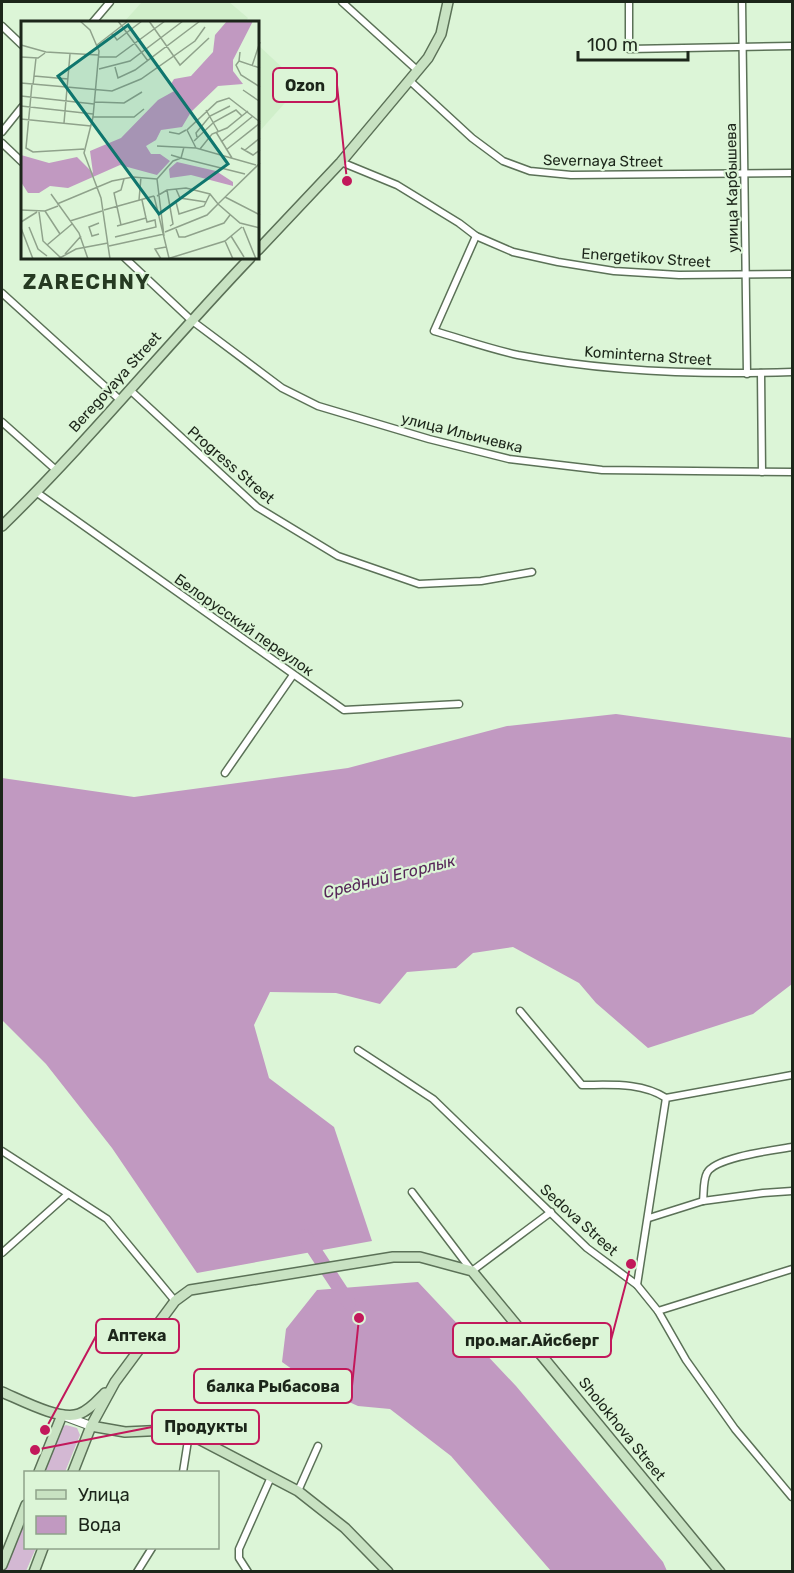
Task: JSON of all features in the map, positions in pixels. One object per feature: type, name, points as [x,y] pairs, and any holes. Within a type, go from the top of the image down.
[{"type":"main road","points":[[260,248],[341,162],[428,58],[441,34],[448,2]]},
{"type":"main road","name":"Beregovaya Street","points":[[2,526],[36,492],[248,260]]},
{"type":"main road","points":[[2,1392],[62,1415],[79,1414],[93,1405],[115,1382],[175,1301],[190,1290],[393,1257],[420,1257],[472,1271]]},
{"type":"main road","name":"Sholokhova Street","points":[[472,1271],[720,1572]]},
{"type":"main road","points":[[74,1471],[91,1426],[115,1382]]},
{"type":"main road","points":[[40,1471],[62,1415]]},
{"type":"main road","points":[[91,1426],[125,1432],[169,1430],[189,1434],[298,1491],[345,1528],[388,1572]]},
{"type":"main road","points":[[2,1565],[24,1510]]},
{"type":"main road","points":[[34,1572],[44,1549]]},
{"type":"street","points":[[94,21],[110,2]]},
{"type":"street","points":[[342,2],[417,70]]},
{"type":"street","points":[[629,2],[629,49],[792,46]]},
{"type":"street","name":"улица Карбышева","points":[[742,2],[747,374]]},
{"type":"street","points":[[2,26],[21,44]]},
{"type":"street","name":"Severnaya Street","points":[[409,80],[472,138],[503,161],[530,171],[571,175],[792,173]]},
{"type":"street","points":[[2,132],[21,108]]},
{"type":"street","points":[[2,143],[21,161]]},
{"type":"street","name":"Energetikov Street","points":[[341,162],[397,185],[476,236],[513,252],[614,271],[679,275],[792,274]]},
{"type":"street","name":"Kominterna Street","points":[[476,236],[434,331],[516,354],[609,369],[747,374],[792,372]]},
{"type":"street","name":"улица Ильичевка","points":[[127,260],[191,320],[282,388],[318,406],[429,439],[509,459],[603,470],[792,472]]},
{"type":"street","points":[[2,293],[120,400]]},
{"type":"street","points":[[761,373],[762,472]]},
{"type":"street","name":"Progress Street","points":[[130,390],[257,507],[338,556],[420,584],[481,581],[531,572]]},
{"type":"street","points":[[2,422],[56,470]]},
{"type":"street","name":"Белорусский переулок","points":[[36,492],[344,710],[459,704]]},
{"type":"street","points":[[225,773],[293,675]]},
{"type":"street","points":[[520,1011],[582,1085],[621,1085],[652,1089],[666,1098],[792,1075]]},
{"type":"street","name":"Sedova Street","points":[[358,1050],[433,1099],[587,1248],[637,1285],[658,1311],[686,1360],[735,1429],[792,1497]]},
{"type":"street","points":[[637,1285],[666,1098]]},
{"type":"street","points":[[703,1201],[707,1173],[716,1164],[792,1147]]},
{"type":"street","points":[[2,1151],[107,1220],[175,1301]]},
{"type":"street","points":[[649,1218],[703,1201],[763,1192],[792,1191]]},
{"type":"street","name":"Sholokhova Street","points":[[412,1192],[472,1271]]},
{"type":"street","points":[[2,1253],[68,1194]]},
{"type":"street","points":[[472,1271],[550,1212]]},
{"type":"street","points":[[658,1311],[792,1269]]},
{"type":"street","points":[[62,1415],[91,1426]]},
{"type":"street","points":[[183,1471],[189,1434]]},
{"type":"street","points":[[298,1491],[318,1446]]},
{"type":"street","points":[[248,1572],[239,1558],[239,1549],[271,1477]]},
{"type":"street","points":[[137,1572],[151,1549]]},
{"type":"shaded area","points":[[142,2],[229,2],[248,18],[246,21],[125,21]]},
{"type":"shaded area","points":[[260,47],[301,85],[260,131]]},
{"type":"shaded area","points":[[66,1425],[77,1428],[80,1435],[65,1471],[43,1471],[62,1427]]},
{"type":"shaded area","points":[[24,1519],[24,1549],[36,1549],[26,1571],[3,1572]]},
{"type":"water","name":"Средний Егорлык","points":[[616,714],[792,738],[792,984],[753,1014],[648,1048],[596,1003],[579,983],[513,947],[473,953],[456,968],[407,972],[380,1004],[336,993],[270,992],[254,1025],[269,1078],[334,1127],[372,1241],[197,1273],[112,1148],[46,1064],[2,1020],[2,778],[134,797],[348,768],[507,726]]},
{"type":"water","points":[[418,1282],[516,1386],[663,1562],[667,1571],[551,1571],[451,1456],[390,1409],[358,1406],[320,1389],[282,1362],[286,1329],[317,1290]]},
{"type":"waterway","points":[[305,1236],[349,1303]]},
{"type":"place","name":"Ozon","points":[[347,181]]},
{"type":"place","name":"про.маг.Айсберг","points":[[631,1264]]},
{"type":"place","name":"балка Рыбасова","points":[[359,1318]]},
{"type":"place","name":"Аптека","points":[[45,1430]]},
{"type":"place","name":"Продукты","points":[[35,1450]]},
{"type":"district","name":"ZARECHNY","points":[[87,282]]}]
